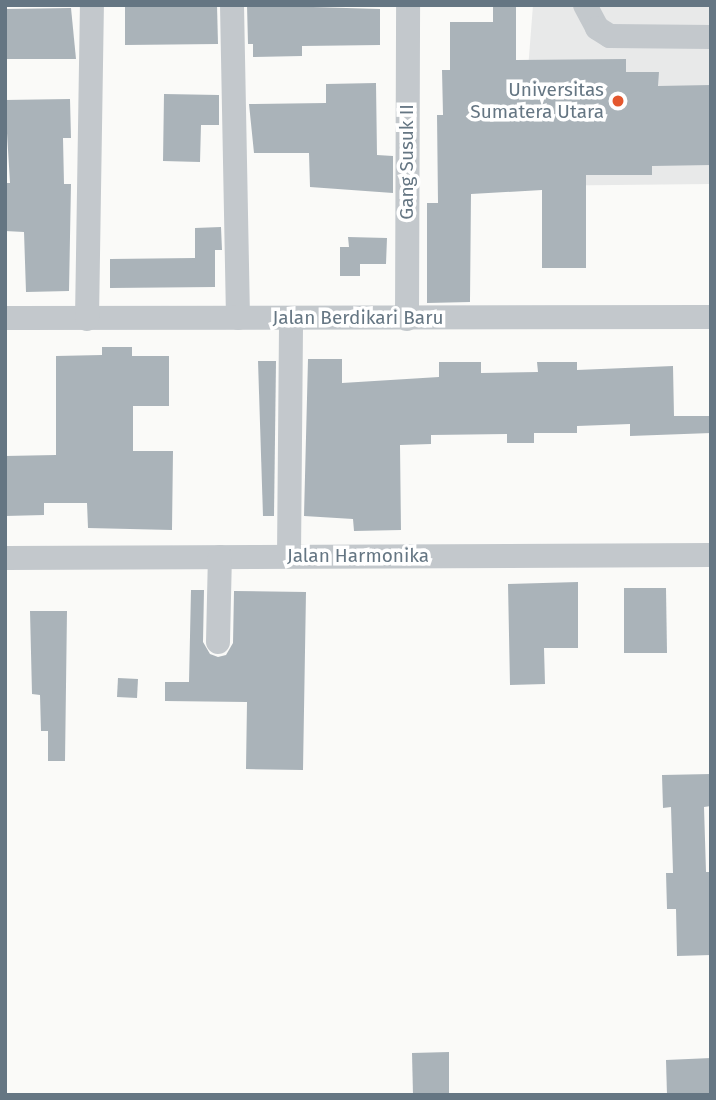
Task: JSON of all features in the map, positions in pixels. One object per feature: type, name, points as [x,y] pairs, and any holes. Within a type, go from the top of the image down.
[{"type":"street","points":[[87,319],[92,5]]},
{"type":"street","points":[[232,5],[238,318]]},
{"type":"street","name":"Gang Susuk II","points":[[407,319],[408,5]]},
{"type":"street","points":[[586,5],[597,28],[610,36],[711,37]]},
{"type":"street","name":"Jalan Berdikari Baru","points":[[5,318],[711,317]]},
{"type":"street","points":[[289,556],[291,318]]},
{"type":"street","name":"Jalan Harmonika","points":[[5,558],[711,555]]},
{"type":"street","points":[[218,642],[220,557]]},
{"type":"shaded area","name":"Universitas Sumatera Utara","points":[[533,5],[711,5],[711,184],[519,186]]},
{"type":"building","points":[[125,5],[217,5],[218,44],[125,45]]},
{"type":"building","points":[[247,5],[380,9],[380,45],[302,46],[302,56],[253,57],[253,44],[248,44]]},
{"type":"building","points":[[493,5],[516,5],[516,60],[626,59],[626,72],[659,72],[658,86],[711,85],[711,165],[652,166],[652,175],[586,175],[586,268],[542,268],[542,190],[471,194],[470,302],[427,303],[427,203],[438,203],[437,115],[443,115],[442,70],[450,70],[450,22],[493,22]]},
{"type":"building","points":[[71,8],[76,59],[6,59],[5,9]]},
{"type":"building","points":[[376,83],[377,155],[393,156],[393,193],[310,187],[309,153],[254,153],[249,104],[326,103],[326,84]]},
{"type":"building","points":[[164,94],[219,95],[219,125],[201,125],[200,162],[163,161]]},
{"type":"building","points":[[70,99],[71,138],[63,138],[64,184],[71,184],[69,291],[26,292],[24,232],[5,231],[5,183],[10,183],[5,100]]},
{"type":"building","points":[[221,227],[222,250],[215,250],[215,287],[110,288],[110,259],[195,258],[195,228]]},
{"type":"building","points":[[348,237],[387,238],[386,264],[360,264],[360,276],[340,276],[340,247],[349,247]]},
{"type":"building","points":[[102,347],[132,347],[132,356],[169,356],[169,406],[133,406],[133,451],[173,451],[172,530],[88,528],[87,503],[44,503],[44,515],[5,516],[5,456],[56,455],[56,356],[102,355]]},
{"type":"building","points":[[308,359],[342,359],[342,383],[439,377],[439,362],[481,362],[481,373],[538,372],[537,362],[577,362],[577,370],[673,366],[674,416],[711,416],[711,433],[630,436],[630,424],[577,426],[577,433],[534,433],[534,443],[507,443],[507,434],[431,435],[431,444],[400,445],[401,530],[354,531],[353,519],[304,516]]},
{"type":"building","points":[[258,361],[276,361],[274,516],[263,516]]},
{"type":"building","points":[[578,582],[578,648],[544,648],[545,684],[510,685],[508,584]]},
{"type":"building","points":[[624,588],[666,588],[667,653],[624,653]]},
{"type":"building","points":[[191,590],[204,590],[203,642],[210,654],[218,657],[226,655],[233,643],[234,591],[306,592],[303,770],[246,769],[247,702],[165,701],[165,682],[189,682]]},
{"type":"building","points":[[30,611],[67,611],[65,761],[48,761],[48,731],[41,731],[40,695],[32,694]]},
{"type":"building","points":[[118,678],[138,679],[137,698],[117,697]]},
{"type":"building","points":[[711,774],[711,806],[704,807],[706,872],[710,872],[711,955],[677,956],[676,909],[667,909],[666,873],[673,873],[671,807],[663,808],[662,775]]},
{"type":"building","points":[[449,1052],[449,1095],[413,1095],[412,1053]]},
{"type":"building","points":[[711,1058],[711,1095],[667,1095],[666,1060]]},
{"type":"place","name":"Universitas Sumatera Utara","points":[[618,101]]}]
